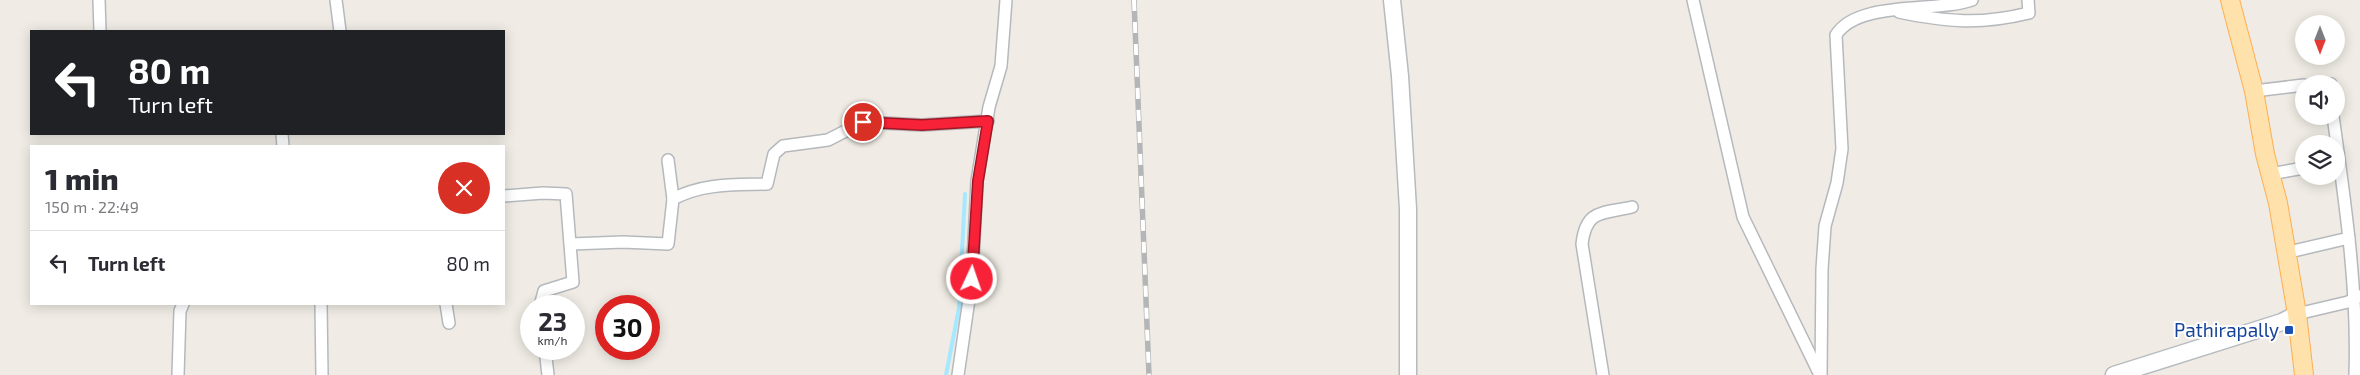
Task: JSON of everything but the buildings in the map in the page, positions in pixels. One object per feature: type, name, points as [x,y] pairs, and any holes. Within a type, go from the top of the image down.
[{"type":"main road","points":[[2230,0],[2254,91],[2270,174],[2278,203],[2285,253],[2297,314],[2304,375]]},
{"type":"street","points":[[99,0],[100,30]]},
{"type":"street","points":[[336,0],[340,30]]},
{"type":"street","points":[[958,375],[972,279],[978,181],[988,121],[1001,66],[1006,0]]},
{"type":"street","points":[[1392,0],[1400,76],[1408,209],[1408,375]]},
{"type":"street","points":[[1693,0],[1743,217],[1820,375]]},
{"type":"street","points":[[1820,375],[1822,269],[1825,226],[1838,183],[1842,149],[1836,35],[1840,27],[1864,14],[1883,9],[1925,3],[1959,4],[1972,0]]},
{"type":"street","points":[[1883,9],[1946,21],[1998,21],[2029,13],[2028,0]]},
{"type":"street","points":[[1925,3],[1930,18]]},
{"type":"street","points":[[2254,91],[2295,86]]},
{"type":"street","points":[[673,199],[684,193],[712,185],[767,184],[774,154],[783,146],[828,140],[863,122],[922,125],[988,121]]},
{"type":"street","points":[[571,244],[623,242],[668,244],[673,199],[668,160]]},
{"type":"street","points":[[2270,174],[2295,170]]},
{"type":"street","points":[[2341,185],[2357,297],[2355,375]]},
{"type":"street","points":[[505,196],[543,193],[566,194],[573,282],[544,291],[543,295]]},
{"type":"street","points":[[1603,375],[1582,244],[1584,227],[1595,216],[1632,207]]},
{"type":"street","points":[[2285,253],[2349,238]]},
{"type":"street","points":[[2114,375],[2282,322],[2297,314],[2357,297]]},
{"type":"street","points":[[178,375],[180,311],[183,305]]},
{"type":"street","points":[[321,305],[322,375]]},
{"type":"street","points":[[446,305],[449,323]]},
{"type":"street","points":[[546,360],[548,375]]},
{"type":"waterway","points":[[946,375],[959,308],[965,194]]},
{"type":"railway","points":[[1134,0],[1149,375]]},
{"type":"place","name":"Pathirapally","points":[[2289,330]]},
{"type":"route","points":[[863,122],[922,125],[988,121],[978,181],[972,279]]}]
